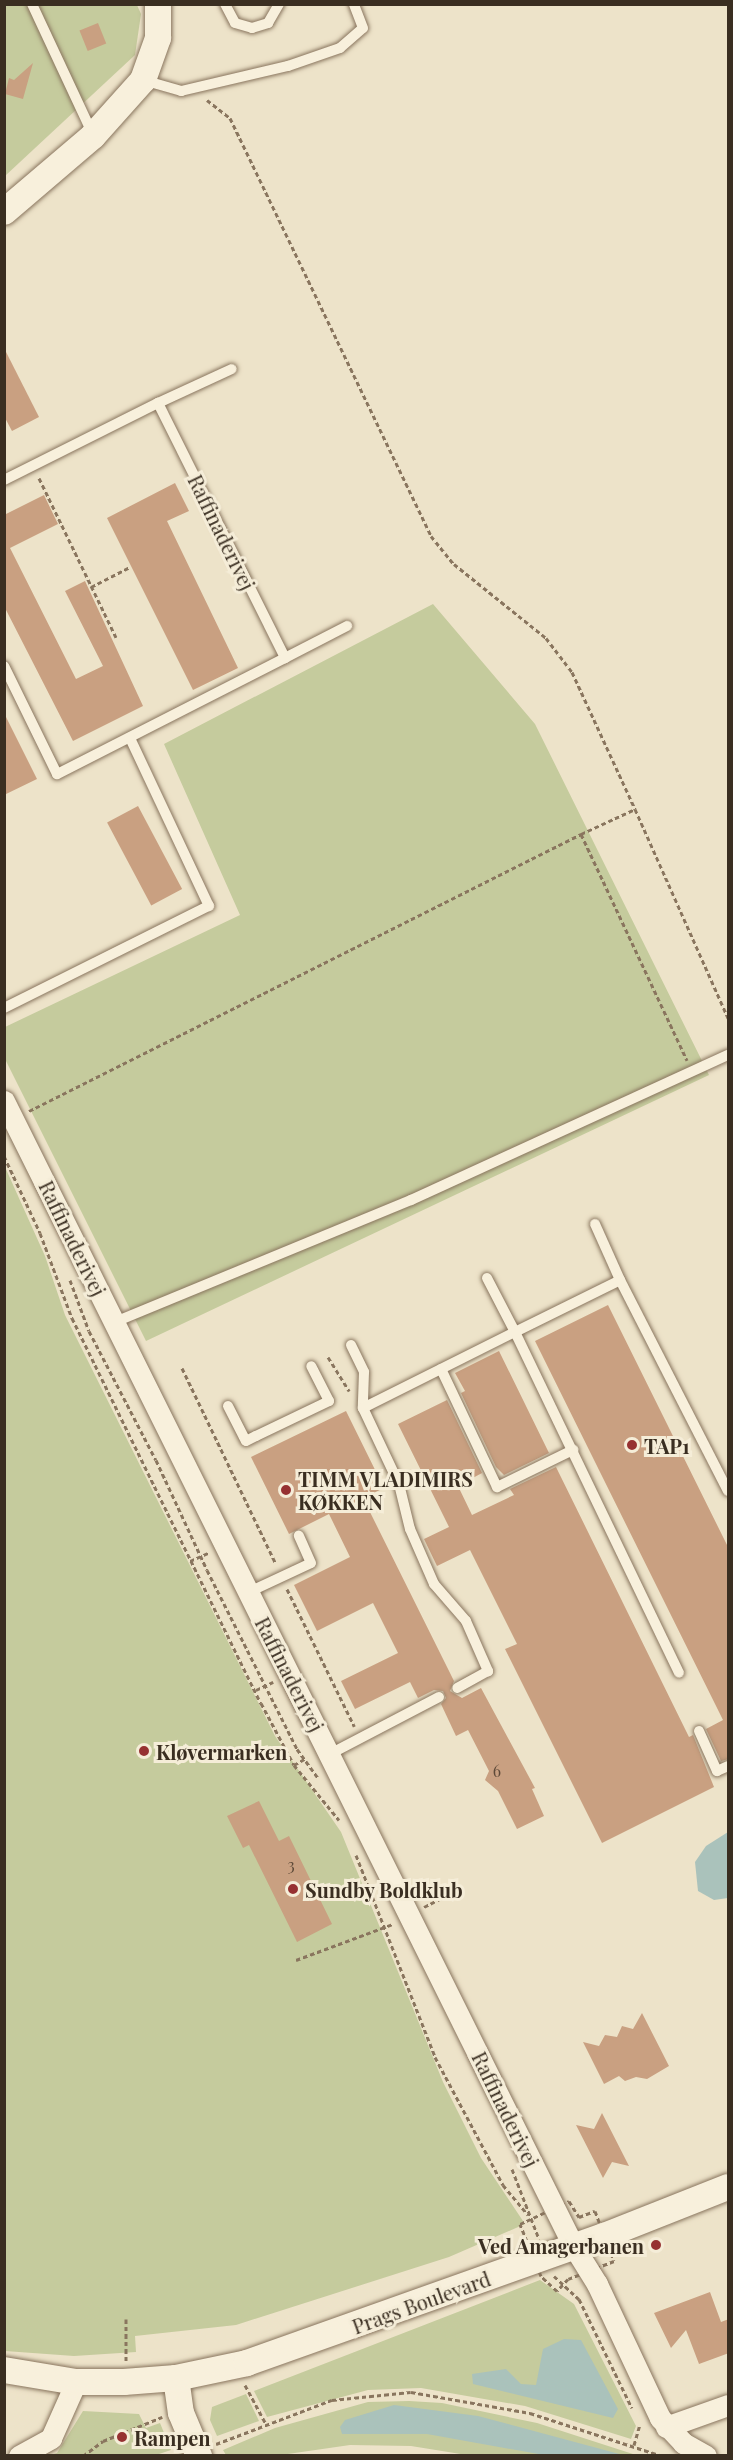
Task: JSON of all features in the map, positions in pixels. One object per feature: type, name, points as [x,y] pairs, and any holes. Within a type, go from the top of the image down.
[{"type":"street","points":[[4,212],[93,136],[143,81],[158,38],[158,4]]},
{"type":"street","name":"Raffinaderivej","points":[[4,1101],[574,2247]]},
{"type":"street","name":"Prags Boulevard","points":[[4,2370],[76,2382],[127,2382],[177,2378],[234,2365],[370,2322],[729,2187]]},
{"type":"street","points":[[574,2247],[597,2284],[666,2427],[683,2443],[706,2456]]},
{"type":"street","points":[[177,2378],[180,2407],[195,2454]]},
{"type":"street","points":[[19,2456],[51,2438],[76,2382]]},
{"type":"street","points":[[666,2427],[729,2405]]},
{"type":"lane","points":[[32,4],[93,136]]},
{"type":"lane","points":[[225,4],[235,23],[252,28],[268,22],[279,4]]},
{"type":"lane","points":[[143,81],[181,91],[193,89],[288,66],[340,48],[363,28],[354,4]]},
{"type":"lane","points":[[4,480],[158,403],[232,369]]},
{"type":"lane","name":"Raffinaderivej","points":[[158,403],[285,658]]},
{"type":"lane","points":[[4,666],[57,774],[347,626]]},
{"type":"lane","points":[[4,1008],[208,906],[130,738]]},
{"type":"lane","points":[[115,1322],[411,1200],[692,1069],[729,1055]]},
{"type":"lane","points":[[595,1224],[620,1280],[729,1491]]},
{"type":"lane","points":[[487,1278],[573,1450],[679,1673]]},
{"type":"lane","points":[[363,1408],[620,1280]]},
{"type":"lane","points":[[351,1345],[364,1372],[363,1408],[399,1484],[410,1529],[434,1584],[466,1621],[488,1671],[457,1688]]},
{"type":"lane","points":[[228,1406],[246,1441],[329,1401],[311,1366]]},
{"type":"lane","points":[[441,1369],[497,1487],[573,1450]]},
{"type":"lane","points":[[249,1592],[311,1563],[299,1536]]},
{"type":"lane","points":[[330,1754],[439,1697]]},
{"type":"lane","points":[[699,1731],[717,1771],[729,1766]]},
{"type":"path","points":[[193,89],[230,118],[431,536],[454,564],[546,638],[572,672],[729,1018]]},
{"type":"path","points":[[33,466],[116,637]]},
{"type":"path","points":[[91,587],[129,567]]},
{"type":"path","points":[[14,1120],[581,834],[635,809]]},
{"type":"path","points":[[581,834],[692,1069]]},
{"type":"path","points":[[4,1156],[40,1233],[72,1318],[190,1561],[294,1765],[345,1829]]},
{"type":"path","points":[[69,1274],[89,1331],[156,1460],[265,1685],[304,1759],[321,1781]]},
{"type":"path","points":[[328,1357],[341,1381],[363,1408]]},
{"type":"path","points":[[182,1368],[360,1738]]},
{"type":"path","points":[[190,1561],[201,1556]]},
{"type":"path","points":[[256,1690],[265,1685]]},
{"type":"path","points":[[294,1765],[304,1759]]},
{"type":"path","points":[[352,1847],[452,2091],[503,2185],[531,2220]]},
{"type":"path","points":[[410,1915],[442,1898],[451,1885]]},
{"type":"path","points":[[296,1960],[384,1927]]},
{"type":"path","points":[[546,2257],[557,2280],[579,2299],[637,2419],[640,2432],[634,2445]]},
{"type":"path","points":[[126,2319],[127,2382]]},
{"type":"path","points":[[234,2365],[266,2424]]},
{"type":"path","points":[[195,2454],[266,2424],[343,2398],[428,2393],[530,2413],[662,2456]]},
{"type":"path","points":[[83,2456],[103,2441],[180,2407]]},
{"type":"green space","points":[[5,5],[137,5],[141,14],[135,55],[5,176]]},
{"type":"green space","points":[[433,604],[535,724],[709,1075],[146,1341],[5,1059],[5,1027],[240,915],[164,744]]},
{"type":"green space","name":"Kløvermarken","points":[[5,1167],[45,1256],[65,1315],[275,1736],[341,1832],[443,2082],[481,2158],[525,2224],[449,2257],[236,2325],[135,2336],[136,2352],[74,2356],[5,2351]]},
{"type":"green space","points":[[540,2280],[574,2304],[636,2426],[631,2439],[525,2406],[421,2388],[368,2390],[267,2417],[254,2391]]},
{"type":"green space","points":[[246,2394],[259,2421],[217,2436],[210,2420],[212,2407]]},
{"type":"green space","points":[[368,2402],[442,2403],[537,2423],[636,2455],[473,2456],[411,2446],[350,2445],[274,2456],[226,2455],[223,2450],[275,2428]]},
{"type":"green space","points":[[83,2411],[139,2414],[146,2428],[160,2423],[171,2450],[156,2455],[50,2455],[57,2453]]},
{"type":"water","points":[[728,1832],[728,1898],[714,1900],[698,1891],[695,1862],[706,1846]]},
{"type":"water","points":[[564,2339],[581,2340],[618,2409],[613,2418],[473,2384],[472,2374],[506,2369],[521,2384],[536,2385],[543,2349]]},
{"type":"water","points":[[394,2405],[478,2416],[623,2455],[544,2455],[427,2434],[342,2434],[340,2427],[345,2420]]},
{"type":"building","points":[[98,23],[106,43],[88,51],[79,30]]},
{"type":"building","points":[[33,63],[23,99],[5,94],[9,78],[14,80]]},
{"type":"building","points":[[4,348],[39,417],[12,431],[4,416]]},
{"type":"building","points":[[175,483],[189,511],[167,521],[238,668],[193,690],[107,518]]},
{"type":"building","points":[[44,495],[58,524],[10,548],[76,679],[103,666],[65,591],[85,581],[143,706],[73,741],[4,606],[4,515]]},
{"type":"building","points":[[4,713],[37,779],[4,795]]},
{"type":"building","points":[[138,806],[182,889],[151,905],[107,822]]},
{"type":"building","name":"TAP1","points":[[608,1305],[729,1549],[729,1759],[721,1761],[706,1729],[723,1720],[535,1341]]},
{"type":"building","points":[[499,1351],[549,1453],[504,1475],[496,1467],[461,1393],[465,1391],[455,1373]]},
{"type":"building","points":[[447,1400],[482,1473],[458,1486],[472,1515],[514,1495],[510,1489],[556,1467],[689,1737],[693,1735],[714,1787],[602,1843],[505,1649],[517,1644],[470,1550],[437,1566],[424,1539],[449,1527],[398,1424]]},
{"type":"building","points":[[346,1411],[384,1488],[363,1498],[454,1681],[450,1691],[462,1698],[481,1688],[535,1788],[532,1789],[544,1816],[517,1829],[498,1791],[485,1780],[489,1771],[468,1730],[456,1736],[441,1704],[446,1698],[443,1691],[434,1690],[418,1698],[410,1682],[355,1709],[341,1681],[398,1653],[373,1603],[317,1631],[294,1585],[350,1557],[329,1514],[289,1534],[251,1457]]},
{"type":"building","name":"Sundby Boldklub","points":[[259,1801],[279,1841],[289,1836],[332,1924],[297,1942],[249,1845],[243,1848],[227,1816]]},
{"type":"building","points":[[642,2013],[669,2066],[647,2079],[636,2077],[625,2081],[619,2076],[604,2084],[583,2042],[599,2046],[605,2035],[617,2037],[622,2026],[633,2029]]},
{"type":"building","points":[[602,2113],[629,2166],[612,2162],[603,2178],[576,2125],[594,2129]]},
{"type":"building","points":[[710,2292],[721,2322],[729,2319],[729,2353],[699,2364],[686,2330],[671,2348],[654,2313]]},
{"type":"place","name":"TAP1","points":[[632,1445]]},
{"type":"place","name":"TIMM VLADIMIRS KØKKEN","points":[[286,1490]]},
{"type":"place","name":"Kløvermarken","points":[[144,1751]]},
{"type":"place","name":"Sundby Boldklub","points":[[293,1889]]},
{"type":"place","name":"Ved Amagerbanen","points":[[656,2245]]},
{"type":"place","name":"Rampen","points":[[122,2437]]}]
